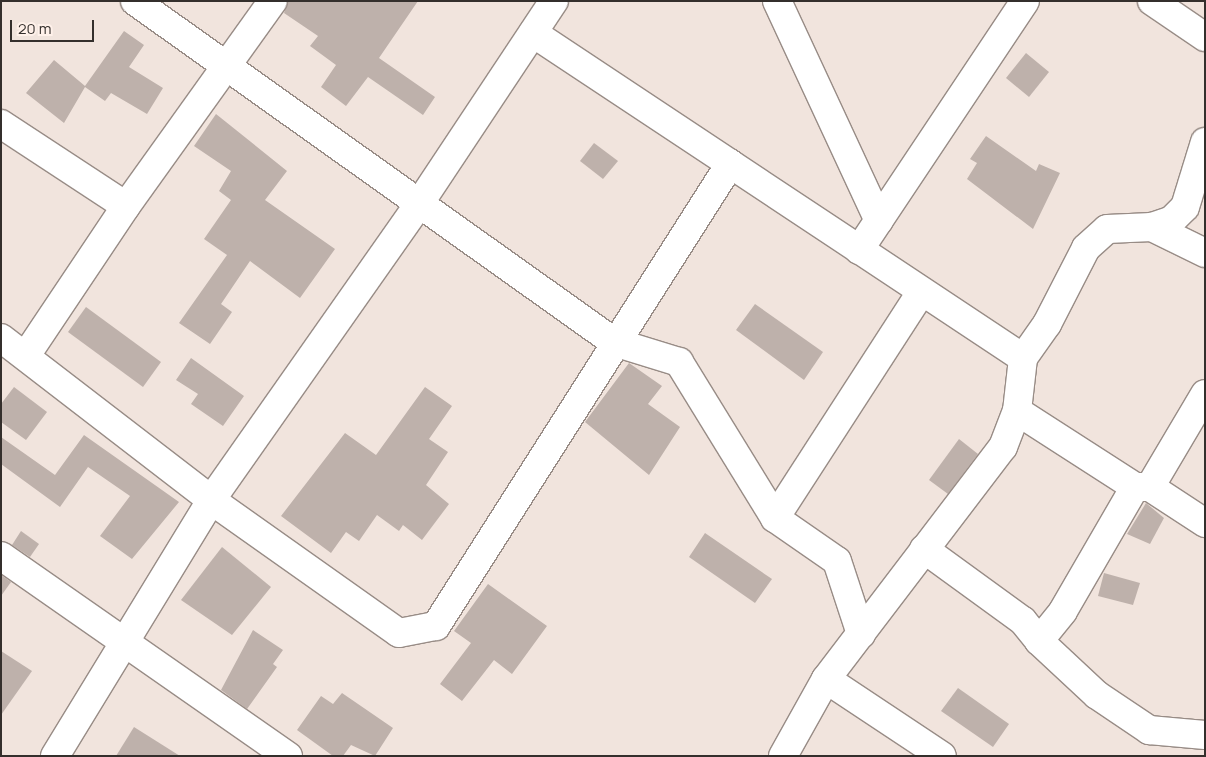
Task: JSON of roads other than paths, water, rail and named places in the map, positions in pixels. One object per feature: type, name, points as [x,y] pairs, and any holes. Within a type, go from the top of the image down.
[{"type":"street","points":[[134,1],[224,68],[421,201],[614,342],[680,362],[775,518],[837,561],[861,634]]},
{"type":"street","points":[[27,354],[126,206],[273,1]]},
{"type":"street","points":[[55,756],[211,500],[421,201],[554,1]]},
{"type":"street","points":[[777,1],[879,221]]},
{"type":"street","points":[[859,250],[1025,1]]},
{"type":"street","points":[[1152,1],[1205,37]]},
{"type":"street","points":[[533,33],[1023,358]]},
{"type":"street","points":[[1,124],[126,206]]},
{"type":"street","points":[[783,756],[826,679],[1003,447],[1017,411],[1023,358],[1047,324],[1086,248],[1107,229],[1152,227],[1172,220],[1185,207],[1205,142]]},
{"type":"street","points":[[1,338],[27,354],[211,500],[399,633],[436,626],[614,342],[730,164]]},
{"type":"street","points":[[1152,227],[1205,253]]},
{"type":"street","points":[[775,518],[921,292]]},
{"type":"street","points":[[1039,642],[1063,611],[1205,394]]},
{"type":"street","points":[[1017,411],[1205,523]]},
{"type":"street","points":[[924,549],[1023,621],[1039,642],[1098,695],[1149,730],[1205,735]]},
{"type":"street","points":[[1,556],[288,756]]},
{"type":"street","points":[[826,679],[942,756]]}]
